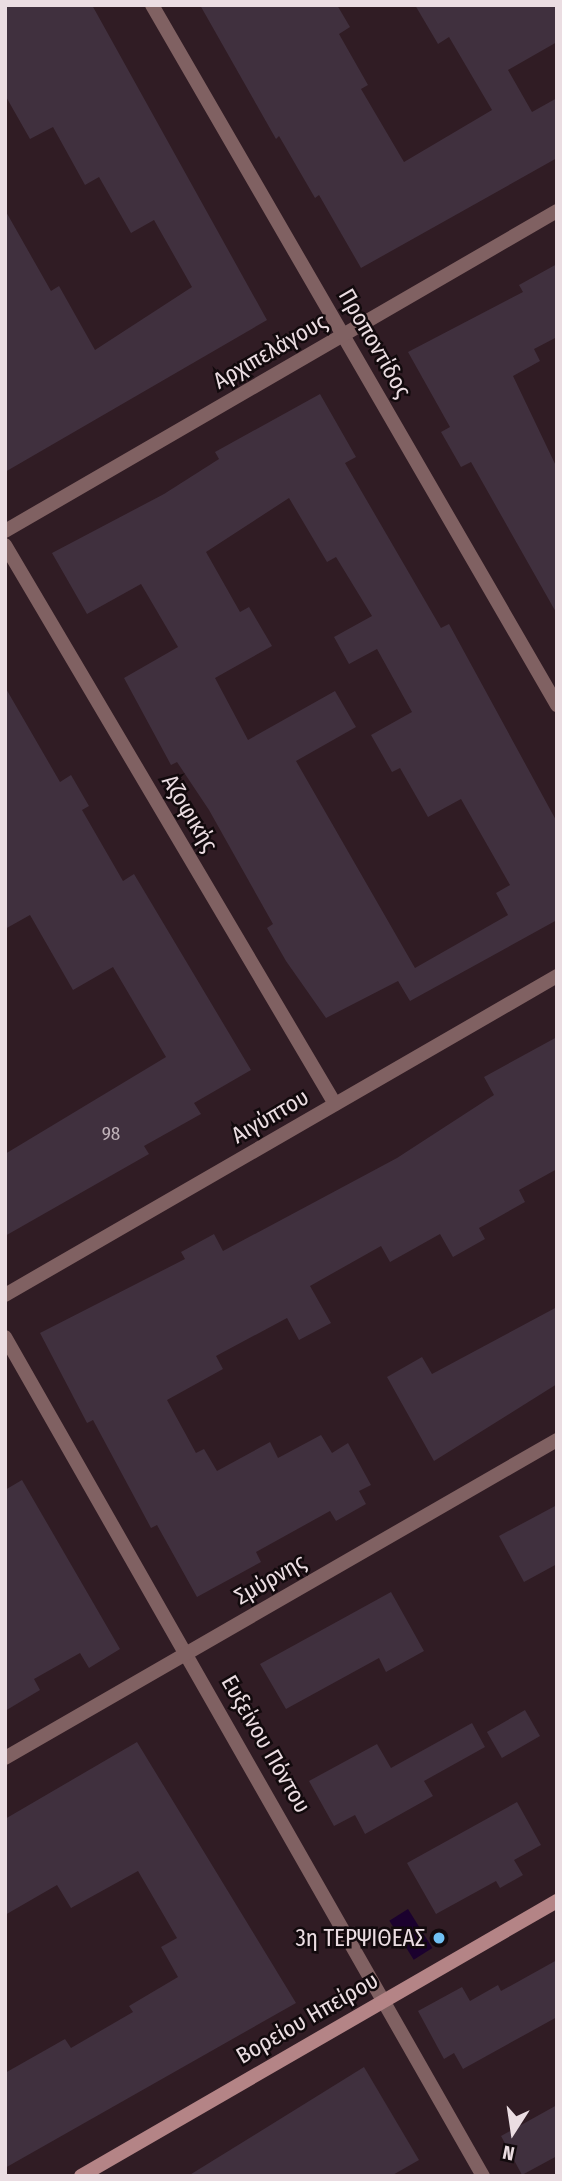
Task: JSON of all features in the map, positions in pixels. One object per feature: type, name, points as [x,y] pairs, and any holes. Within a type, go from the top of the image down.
[{"type":"street","name":"Προποντίδος","points":[[152,5],[557,705]]},
{"type":"street","name":"Αρχιπελάγους","points":[[5,531],[557,211]]},
{"type":"street","name":"Αζοφικής","points":[[5,545],[335,1104]]},
{"type":"street","name":"Αιγύπτου","points":[[5,1295],[557,976]]},
{"type":"street","name":"Ευξείνου Πόντου","points":[[5,1337],[188,1653],[483,2176]]},
{"type":"street","name":"Σμύρνης","points":[[5,1758],[557,1440]]},
{"type":"street","name":"Βορείου Ηπείρου","points":[[80,2176],[557,1900]]},
{"type":"shaded area","points":[[408,1909],[432,1948],[414,1960],[389,1921]]},
{"type":"building","points":[[5,5],[92,5],[267,320],[5,472],[5,210],[51,291],[59,286],[95,350],[192,287],[154,220],[131,233],[99,177],[85,185],[53,127],[30,139],[5,95]]},
{"type":"building","points":[[200,5],[337,5],[350,27],[339,34],[368,85],[361,89],[404,162],[492,110],[449,37],[438,44],[415,5],[557,5],[557,42],[508,70],[532,112],[557,98],[557,158],[361,268],[319,195],[315,198],[279,136],[276,139]]},
{"type":"building","points":[[557,264],[557,337],[534,349],[540,361],[513,376],[557,468],[557,614],[471,462],[461,467],[441,432],[450,427],[408,352],[523,292],[519,285]]},
{"type":"building","points":[[320,394],[356,457],[345,463],[441,628],[449,624],[557,822],[557,920],[410,1001],[398,981],[326,1018],[286,961],[267,928],[273,924],[209,810],[177,762],[171,765],[124,678],[178,647],[141,584],[87,614],[52,553],[164,494],[219,459],[215,452]],"holes":[[[289,498],[327,562],[336,557],[372,616],[334,637],[349,664],[377,649],[412,712],[371,735],[392,772],[400,768],[428,817],[461,799],[510,885],[496,893],[508,915],[415,968],[296,761],[356,727],[335,691],[248,740],[215,678],[272,646],[249,607],[240,612],[206,552]]]},
{"type":"building","points":[[5,687],[60,782],[71,775],[89,806],[82,810],[123,881],[134,874],[251,1070],[194,1103],[201,1114],[144,1146],[149,1154],[5,1236],[5,1154],[166,1057],[113,967],[73,990],[30,915],[5,929]]},
{"type":"building","points":[[557,1037],[557,1169],[519,1190],[525,1202],[479,1228],[485,1239],[453,1257],[440,1234],[390,1262],[381,1246],[310,1286],[331,1323],[299,1340],[287,1318],[216,1356],[223,1369],[167,1400],[196,1453],[204,1449],[217,1471],[270,1442],[278,1458],[321,1435],[332,1453],[348,1443],[371,1485],[359,1491],[366,1504],[336,1521],[330,1511],[256,1552],[261,1562],[197,1597],[157,1525],[151,1528],[93,1420],[87,1423],[40,1333],[185,1259],[181,1252],[214,1234],[223,1251],[397,1158],[494,1095],[484,1077]]},
{"type":"building","points":[[557,1307],[557,1384],[434,1461],[387,1377],[422,1357],[432,1374]]},
{"type":"building","points":[[22,1480],[120,1649],[89,1668],[80,1653],[34,1679],[40,1690],[5,1711],[5,1490]]},
{"type":"building","points":[[557,1505],[557,1564],[524,1582],[499,1536]]},
{"type":"building","points":[[391,1592],[424,1651],[386,1672],[379,1658],[286,1709],[260,1664]]},
{"type":"building","points":[[525,1710],[540,1736],[502,1758],[487,1732]]},
{"type":"building","points":[[472,1723],[485,1747],[424,1781],[433,1796],[365,1834],[355,1815],[334,1826],[309,1781],[377,1744],[391,1768]]},
{"type":"building","points":[[137,1742],[296,2003],[5,2168],[5,2073],[65,2039],[71,2048],[133,2012],[129,2006],[178,1977],[161,1947],[177,1938],[138,1871],[71,1908],[57,1885],[5,1915],[5,1819]]},
{"type":"building","points":[[517,1802],[541,1845],[514,1860],[523,1875],[500,1888],[496,1881],[436,1914],[407,1863]]},
{"type":"building","points":[[557,1960],[557,2017],[463,2069],[454,2053],[444,2059],[418,2011],[462,1987],[470,2001],[498,1985],[501,1991]]},
{"type":"building","points":[[364,2067],[419,2160],[391,2176],[188,2176]]},
{"type":"building","points":[[557,2105],[557,2156],[522,2175],[501,2136]]},
{"type":"place","name":"3η ΤΕΡΨΙΘΕΑΣ","points":[[439,1938]]}]
